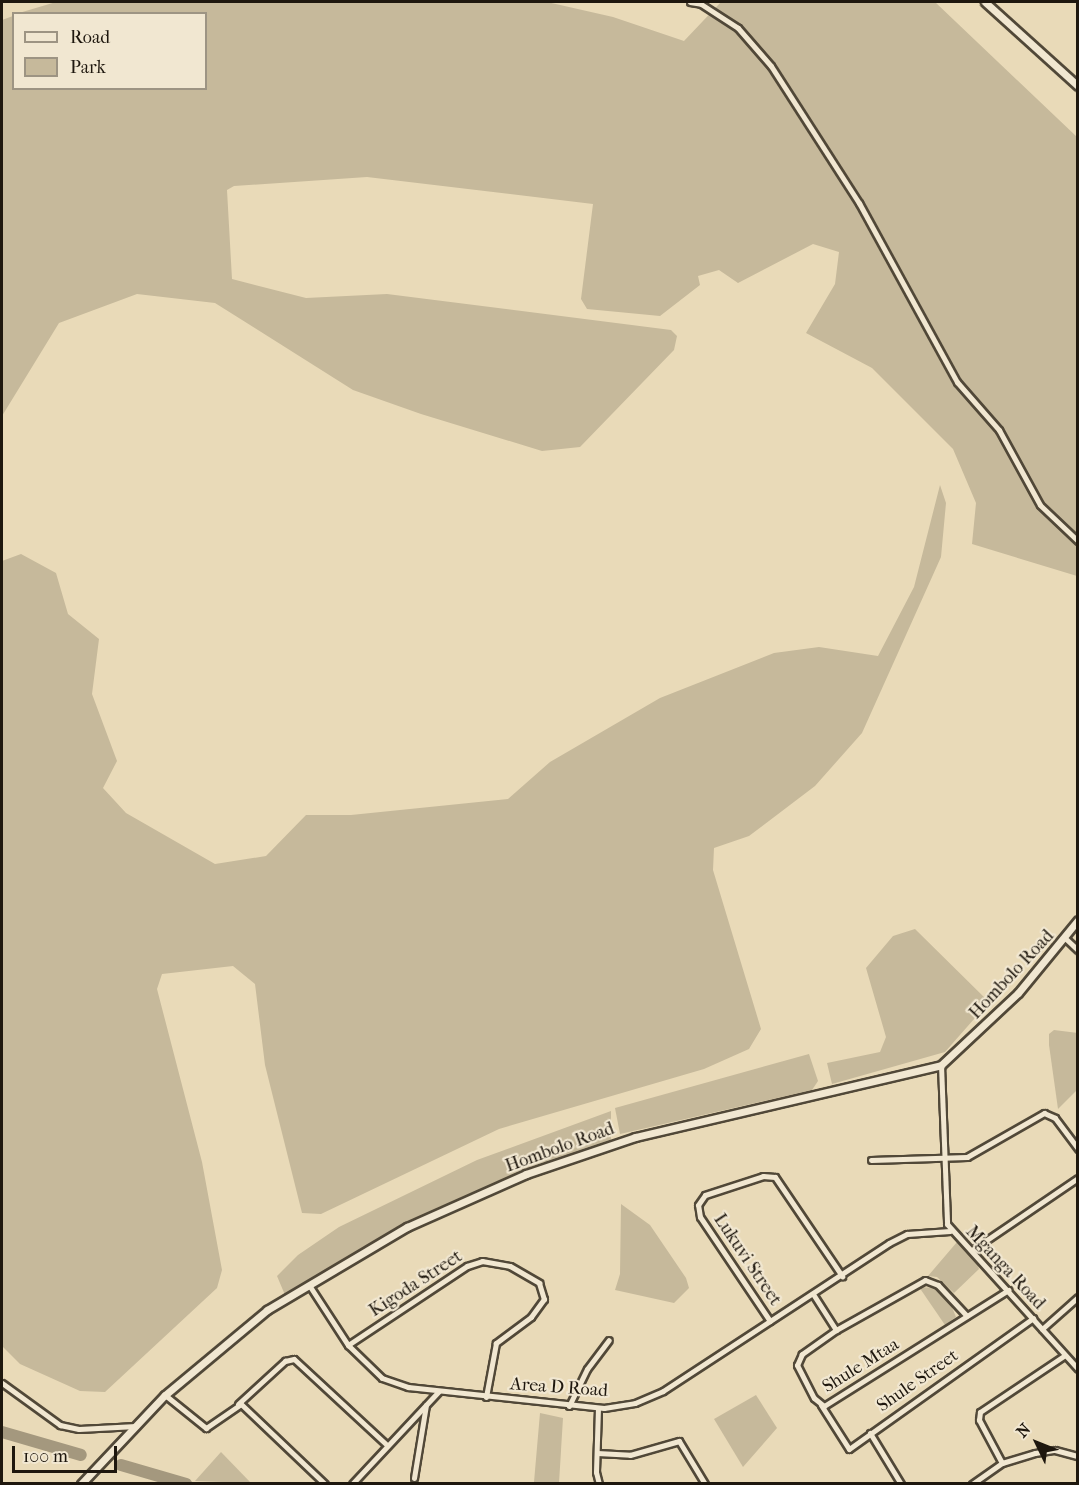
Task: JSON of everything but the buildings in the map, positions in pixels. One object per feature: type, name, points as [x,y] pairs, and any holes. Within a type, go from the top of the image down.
[{"type":"street","points":[[690,2],[701,4],[738,28],[771,66],[858,203],[957,382],[999,430],[1040,505],[1077,541]]},
{"type":"street","points":[[985,2],[1077,86]]},
{"type":"street","name":"Hombolo Road","points":[[81,1484],[165,1395],[267,1311],[407,1227],[526,1174],[634,1137],[941,1065],[1018,993],[1066,939],[1077,920]]},
{"type":"street","points":[[1066,939],[1077,950]]},
{"type":"street","name":"Mganga Road","points":[[941,1065],[944,1157],[950,1231],[972,1250],[1077,1369]]},
{"type":"street","points":[[871,1160],[944,1157],[981,1152],[1044,1113],[1055,1118],[1077,1149]]},
{"type":"street","name":"Lukuvi Street","points":[[770,1321],[700,1217],[698,1204],[705,1195],[763,1176],[775,1177],[842,1276]]},
{"type":"street","points":[[972,1250],[1077,1178]]},
{"type":"street","name":"Area D Road","points":[[309,1285],[348,1345],[382,1378],[408,1387],[598,1408],[635,1403],[663,1390],[907,1234],[950,1231]]},
{"type":"street","name":"Kigoda Street","points":[[348,1345],[467,1266],[482,1261],[510,1266],[539,1283],[544,1299],[531,1317],[496,1343],[486,1397]]},
{"type":"street","points":[[813,1294],[836,1330],[913,1283],[925,1280],[938,1285],[967,1316]]},
{"type":"street","name":"Shule Mtaa","points":[[836,1330],[797,1361],[821,1406],[1008,1290]]},
{"type":"street","points":[[1042,1329],[1077,1297]]},
{"type":"street","name":"Shule Street","points":[[901,1484],[870,1433],[1033,1318]]},
{"type":"street","points":[[569,1406],[587,1369],[609,1340]]},
{"type":"street","points":[[1002,1463],[979,1420],[980,1412],[1065,1355]]},
{"type":"street","points":[[165,1395],[206,1428],[238,1404],[285,1361],[294,1359],[387,1445]]},
{"type":"street","points":[[2,1383],[60,1425],[79,1429],[136,1426]]},
{"type":"street","points":[[352,1484],[439,1391]]},
{"type":"street","points":[[238,1404],[325,1484]]},
{"type":"street","points":[[414,1478],[426,1405]]},
{"type":"street","points":[[821,1406],[849,1449],[870,1433]]},
{"type":"street","points":[[598,1408],[599,1484]]},
{"type":"street","points":[[597,1453],[630,1455],[679,1441],[705,1484]]},
{"type":"street","points":[[972,1484],[1002,1463],[1055,1450],[1077,1456]]},
{"type":"green space","points":[[56,2],[547,2],[613,17],[684,41],[721,2],[935,2],[1077,137],[1077,576],[972,544],[976,503],[953,449],[872,368],[806,333],[835,284],[839,252],[813,244],[738,283],[719,270],[698,276],[700,285],[660,316],[587,309],[581,299],[593,204],[367,177],[234,186],[227,190],[232,279],[306,298],[387,294],[671,330],[677,336],[674,350],[580,447],[542,451],[421,414],[353,390],[215,303],[137,294],[59,323],[2,416],[2,20],[12,16],[12,90],[207,90],[207,12],[22,12]]},
{"type":"green space","points":[[940,485],[946,503],[941,557],[862,733],[815,786],[749,836],[714,848],[713,870],[761,1029],[749,1049],[704,1069],[499,1129],[321,1214],[302,1213],[265,1065],[255,984],[233,966],[162,974],[157,989],[202,1162],[222,1270],[217,1288],[105,1392],[80,1391],[20,1364],[2,1346],[2,561],[21,554],[56,573],[68,614],[99,639],[92,694],[117,761],[103,788],[126,813],[215,864],[266,856],[306,815],[351,815],[508,799],[550,762],[660,698],[774,653],[819,647],[878,656],[914,587]]},
{"type":"green space","points":[[915,929],[989,1002],[945,1052],[832,1084],[827,1063],[880,1052],[886,1037],[866,968],[893,936]]},
{"type":"green space","points":[[1054,1030],[1078,1033],[1077,1090],[1058,1109],[1049,1045],[1049,1034]]},
{"type":"green space","points":[[809,1054],[818,1081],[812,1090],[620,1134],[615,1108]]},
{"type":"green space","points":[[611,1111],[611,1141],[439,1207],[285,1295],[277,1276],[298,1255],[339,1227],[477,1160]]},
{"type":"green space","points":[[621,1204],[650,1225],[686,1278],[689,1288],[674,1303],[615,1290],[620,1274]]},
{"type":"green space","points":[[957,1242],[976,1259],[979,1269],[954,1293],[937,1277],[928,1276]]},
{"type":"green space","points":[[919,1287],[936,1288],[951,1305],[956,1317],[945,1325]]},
{"type":"green space","points":[[756,1395],[777,1428],[743,1467],[714,1419]]},
{"type":"green space","points":[[540,1413],[563,1418],[559,1483],[534,1482]]},
{"type":"green space","points":[[221,1452],[251,1483],[195,1481]]},
{"type":"waterway","points":[[2,1432],[81,1455]]},
{"type":"waterway","points":[[121,1465],[186,1484]]}]
